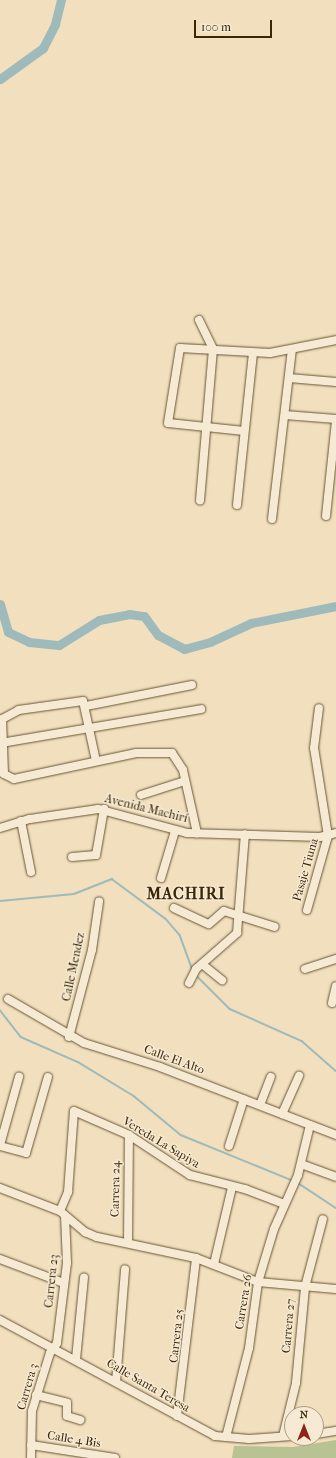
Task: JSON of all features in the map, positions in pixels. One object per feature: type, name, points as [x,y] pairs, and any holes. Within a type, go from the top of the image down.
[{"type":"street","points":[[199,320],[214,349],[208,428],[200,500]]},
{"type":"street","points":[[244,431],[168,423],[178,352],[184,345],[253,353],[292,350],[336,340]]},
{"type":"street","points":[[272,519],[292,350]]},
{"type":"street","points":[[236,505],[253,353]]},
{"type":"street","points":[[289,378],[336,382]]},
{"type":"street","points":[[285,415],[336,420],[326,516]]},
{"type":"street","points":[[192,685],[86,706],[77,700],[19,710],[2,719],[2,774],[14,779],[96,760],[168,752],[178,761],[185,781],[197,834]]},
{"type":"street","points":[[86,706],[96,760]]},
{"type":"street","points":[[319,708],[314,748],[332,834]]},
{"type":"street","points":[[1,738],[90,730],[201,709]]},
{"type":"street","points":[[141,795],[185,781]]},
{"type":"street","points":[[72,857],[96,855],[104,809]]},
{"type":"street","name":"Avenida Machirí","points":[[0,828],[21,821],[104,809],[175,831],[197,834],[332,834]]},
{"type":"street","points":[[21,821],[31,872]]},
{"type":"street","points":[[161,878],[175,831]]},
{"type":"street","points":[[190,980],[199,967],[234,939],[240,916],[245,834]]},
{"type":"street","name":"Pasaje Tiuna","points":[[308,910],[332,834]]},
{"type":"street","name":"Calle Mendez","points":[[69,1037],[92,950],[99,902]]},
{"type":"street","points":[[174,908],[209,924],[214,923],[220,911],[275,928]]},
{"type":"street","points":[[305,969],[336,959]]},
{"type":"street","points":[[199,967],[222,980]]},
{"type":"street","points":[[332,1003],[336,986]]},
{"type":"street","name":"Calle El Alto","points":[[8,999],[69,1037],[244,1099],[336,1135]]},
{"type":"street","points":[[282,1114],[299,1076]]},
{"type":"street","points":[[19,1077],[0,1146],[26,1153],[48,1077]]},
{"type":"street","points":[[260,1105],[271,1077]]},
{"type":"street","points":[[229,1146],[244,1099]]},
{"type":"street","name":"Vereda La Sapiya","points":[[74,1111],[129,1135],[190,1175],[284,1204]]},
{"type":"street","name":"Carrera 23","points":[[55,1348],[67,1263],[63,1214],[68,1192],[74,1111]]},
{"type":"street","name":"Carrera 26","points":[[226,1437],[249,1348],[258,1282],[284,1204],[298,1175],[310,1125]]},
{"type":"street","name":"Carrera 24","points":[[128,1243],[129,1135]]},
{"type":"street","points":[[301,1164],[336,1177]]},
{"type":"street","points":[[214,1264],[232,1187]]},
{"type":"street","points":[[0,1188],[63,1214],[85,1232],[196,1258],[258,1282],[305,1287],[335,1287]]},
{"type":"street","name":"Carrera 27","points":[[283,1436],[296,1383],[305,1287],[323,1219]]},
{"type":"street","name":"Carrera 25","points":[[177,1416],[196,1258]]},
{"type":"street","points":[[0,1259],[64,1283]]},
{"type":"street","points":[[116,1382],[125,1270]]},
{"type":"street","points":[[76,1359],[84,1277]]},
{"type":"street","name":"Calle Santa Teresa","points":[[0,1320],[76,1359],[205,1432],[226,1437],[283,1436]]},
{"type":"street","name":"Carrera 3","points":[[31,1458],[36,1395],[55,1348]]},
{"type":"street","points":[[36,1395],[67,1403],[66,1416],[80,1420]]},
{"type":"street","points":[[324,1433],[336,1431]]},
{"type":"street","name":"Calle 4 Bis","points":[[31,1445],[115,1458]]},
{"type":"green space","points":[[336,1440],[336,1458],[232,1458],[234,1446],[324,1446],[324,1442]]},
{"type":"waterway","points":[[0,79],[43,48],[55,24],[61,0]]},
{"type":"waterway","points":[[0,604],[8,632],[29,642],[59,645],[99,620],[129,614],[144,616],[158,635],[184,649],[210,642],[251,623],[336,606]]},
{"type":"waterway","points":[[0,901],[74,894],[112,879],[166,919],[180,935],[192,968]]},
{"type":"waterway","points":[[196,975],[230,1009],[302,1041],[336,1071]]},
{"type":"waterway","points":[[0,1010],[21,1037],[78,1062],[134,1096],[181,1135],[291,1180]]},
{"type":"waterway","points":[[298,1183],[336,1208]]},
{"type":"district","name":"MACHIRI","points":[[186,894]]}]
